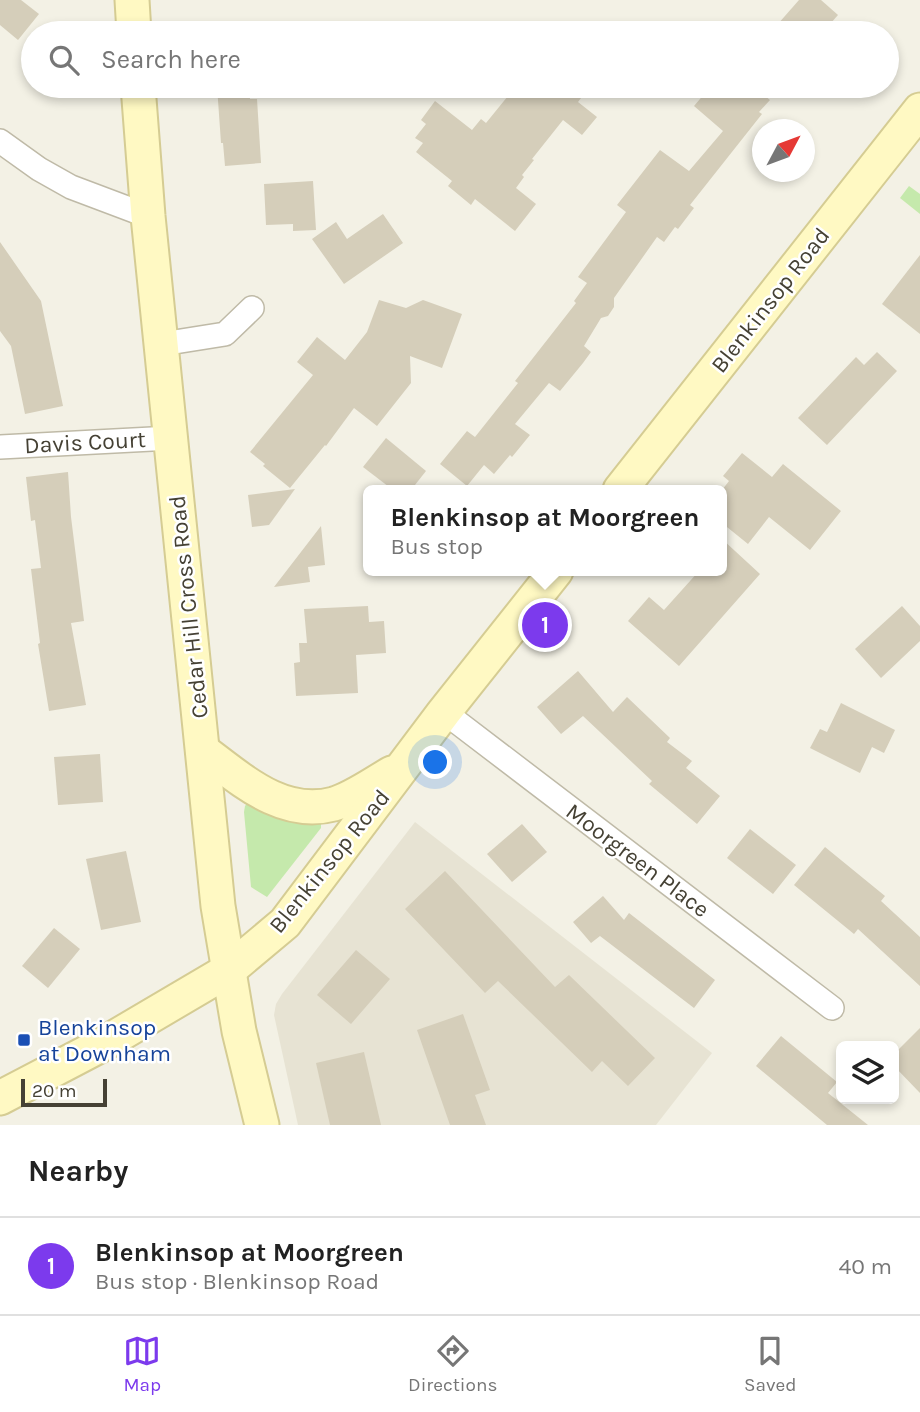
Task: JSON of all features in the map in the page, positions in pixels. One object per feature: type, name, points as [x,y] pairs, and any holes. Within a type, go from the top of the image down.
[{"type":"street","points":[[132,0],[133,21]]},
{"type":"street","name":"Cedar Hill Cross Road","points":[[139,98],[148,216],[218,906],[239,1031],[262,1125]]},
{"type":"street","name":"Blenkinsop Road","points":[[624,485],[920,110]]},
{"type":"street","points":[[0,141],[39,169],[71,187],[148,216]]},
{"type":"street","points":[[162,344],[225,334],[252,308]]},
{"type":"street","name":"Davis Court","points":[[0,447],[171,438]]},
{"type":"street","name":"Blenkinsop Road","points":[[0,1098],[105,1043],[229,970],[285,923],[444,712],[552,576]]},
{"type":"street","name":"Moorgreen Place","points":[[444,712],[832,1008]]},
{"type":"street","points":[[203,751],[270,798],[300,806],[333,804],[406,764]]},
{"type":"shaded area","points":[[415,822],[712,1053],[656,1125],[298,1125],[274,1015],[276,1004]]},
{"type":"green space","points":[[909,186],[920,194],[920,214],[900,198]]},
{"type":"green space","points":[[249,801],[321,822],[321,828],[267,897],[251,887],[244,812]]},
{"type":"building","points":[[0,0],[21,0],[39,14],[33,21],[21,21],[21,36],[18,40],[0,25]]},
{"type":"building","points":[[799,0],[821,0],[838,15],[833,21],[781,21]]},
{"type":"building","points":[[218,98],[257,99],[261,163],[225,166]]},
{"type":"building","points":[[506,98],[581,98],[578,102],[597,117],[582,135],[563,120],[532,159],[534,160],[516,188],[536,204],[515,231],[475,199],[471,205],[448,186],[452,181],[416,152],[423,143],[415,138],[426,124],[421,120],[435,101],[472,130],[481,119],[486,123]]},
{"type":"building","points":[[701,98],[770,100],[759,112],[762,114],[758,119],[752,119],[752,127],[690,205],[694,208],[678,229],[675,227],[664,242],[657,237],[614,298],[614,307],[608,316],[601,318],[584,346],[591,352],[583,363],[560,391],[549,383],[515,424],[530,435],[494,474],[484,465],[466,485],[440,464],[467,431],[475,437],[576,303],[574,301],[587,283],[578,277],[626,212],[617,205],[660,150],[689,171],[723,131],[694,106]]},
{"type":"building","points":[[313,181],[316,230],[293,231],[293,224],[266,225],[264,184]]},
{"type":"building","points":[[383,214],[403,243],[344,284],[312,239],[336,222],[347,239]]},
{"type":"building","points":[[0,242],[41,301],[63,406],[25,414],[11,346],[0,331]]},
{"type":"building","points":[[920,255],[920,334],[882,304]]},
{"type":"building","points":[[379,300],[406,308],[423,300],[462,314],[442,368],[410,356],[411,383],[377,426],[354,408],[290,488],[250,452],[313,375],[297,362],[317,337],[345,360],[367,332]]},
{"type":"building","points":[[877,352],[897,371],[827,445],[798,418],[856,357],[864,365]]},
{"type":"building","points":[[386,438],[426,471],[415,485],[386,485],[363,467]]},
{"type":"building","points":[[742,453],[772,477],[783,464],[841,511],[810,550],[769,517],[748,544],[727,527],[726,485],[729,481],[723,476]]},
{"type":"building","points":[[68,472],[84,621],[71,623],[86,705],[49,711],[38,644],[31,569],[41,568],[35,520],[31,521],[26,477]]},
{"type":"building","points":[[295,489],[269,525],[252,527],[248,495]]},
{"type":"building","points":[[321,526],[325,565],[308,567],[310,582],[274,587]]},
{"type":"building","points":[[727,544],[760,574],[679,666],[628,621],[649,597],[664,610],[695,576],[727,576]]},
{"type":"building","points":[[368,606],[369,622],[384,621],[386,653],[356,655],[358,693],[296,696],[294,663],[300,662],[299,643],[307,643],[304,609]]},
{"type":"building","points":[[902,606],[920,626],[920,641],[881,678],[855,649]]},
{"type":"building","points":[[578,671],[613,712],[627,697],[670,738],[667,742],[692,761],[686,768],[720,796],[697,824],[649,784],[652,781],[583,716],[561,734],[537,707]]},
{"type":"building","points":[[841,703],[895,730],[884,753],[872,747],[860,773],[810,748],[820,729],[827,732]]},
{"type":"building","points":[[100,754],[103,802],[58,805],[54,757]]},
{"type":"building","points":[[522,824],[547,852],[512,882],[487,854]]},
{"type":"building","points":[[750,829],[796,865],[773,894],[727,858]]},
{"type":"building","points":[[825,847],[885,896],[881,901],[920,937],[920,986],[858,929],[854,934],[794,885]]},
{"type":"building","points":[[126,851],[141,922],[101,930],[86,859]]},
{"type":"building","points":[[445,871],[555,987],[569,975],[655,1058],[628,1086],[602,1061],[592,1072],[498,981],[485,993],[405,909]]},
{"type":"building","points":[[603,896],[624,920],[629,913],[715,980],[694,1008],[600,936],[591,943],[573,922]]},
{"type":"building","points":[[54,928],[80,949],[48,988],[22,966]]},
{"type":"building","points":[[356,950],[390,979],[351,1024],[317,995]]},
{"type":"building","points":[[463,1014],[490,1090],[475,1095],[486,1125],[450,1125],[417,1030]]},
{"type":"building","points":[[920,1028],[920,1093],[899,1071],[899,1049]]},
{"type":"building","points":[[781,1036],[836,1081],[828,1093],[836,1099],[836,1104],[842,1104],[868,1125],[827,1125],[756,1066]]},
{"type":"building","points":[[364,1052],[381,1125],[330,1125],[316,1063]]},
{"type":"place","name":"Blenkinsop at Moorgreen","points":[[545,625]]},
{"type":"place","name":"Blenkinsop at Downham","points":[[24,1040]]}]
